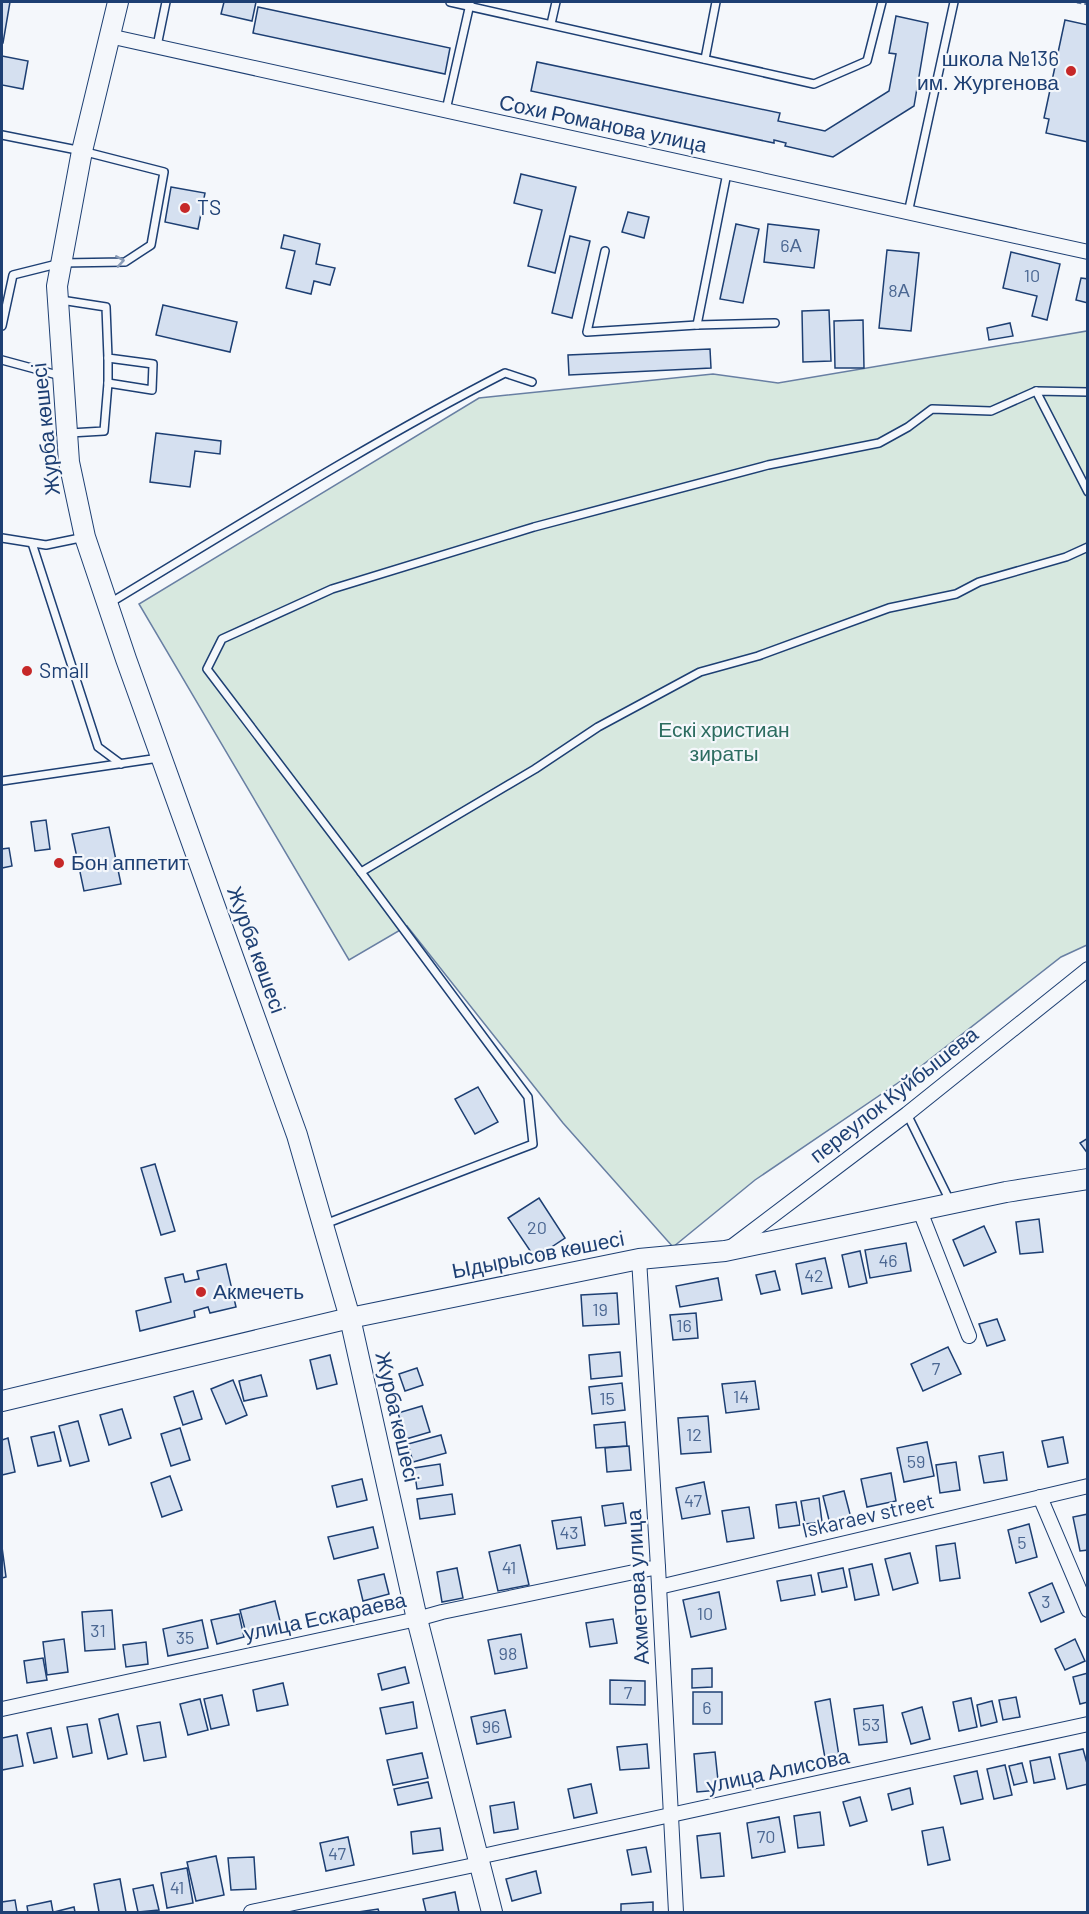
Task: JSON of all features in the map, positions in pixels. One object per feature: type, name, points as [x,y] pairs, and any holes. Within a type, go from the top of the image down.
[{"type":"street","name":"Журба көшесі","points":[[118,2],[82,151],[57,286],[69,462],[85,537],[297,1135],[350,1318],[417,1619],[492,1912]]},
{"type":"street","name":"Сохи Романова улица","points":[[109,36],[1088,252]]},
{"type":"street","name":"переулок Куйбышева","points":[[725,1251],[907,1114],[1088,969]]},
{"type":"street","name":"Ыдырысов көшесі","points":[[2,1401],[350,1318],[639,1259],[725,1251],[952,1204],[1088,1179]]},
{"type":"street","points":[[920,1211],[969,1336]]},
{"type":"street","name":"Ахметова улица","points":[[639,1259],[676,1912]]},
{"type":"street","name":"Iskaraev street","points":[[659,1587],[1088,1486]]},
{"type":"street","points":[[1040,1497],[1088,1610]]},
{"type":"street","name":"улица Ескараева","points":[[2,1709],[658,1567]]},
{"type":"street","name":"улица Алисова","points":[[251,1912],[1088,1724]]},
{"type":"lane","points":[[157,46],[166,2]]},
{"type":"lane","points":[[450,2],[470,4],[814,84],[867,61],[882,2]]},
{"type":"lane","points":[[551,24],[556,2]]},
{"type":"lane","points":[[705,59],[716,2]]},
{"type":"lane","points":[[908,213],[954,2]]},
{"type":"lane","points":[[446,110],[470,4]]},
{"type":"lane","points":[[2,135],[82,151],[164,172],[151,245],[125,262],[62,263],[13,275],[2,327]]},
{"type":"lane","points":[[697,325],[727,173]]},
{"type":"lane","points":[[604,251],[587,332],[775,323]]},
{"type":"lane","points":[[58,300],[106,307],[108,383],[104,431],[67,434]]},
{"type":"lane","points":[[108,358],[153,364],[152,390],[108,383]]},
{"type":"lane","points":[[2,360],[64,377]]},
{"type":"lane","points":[[108,604],[372,445],[453,400],[505,373],[532,382]]},
{"type":"lane","points":[[1036,391],[1088,492]]},
{"type":"lane","points":[[323,1225],[533,1144],[528,1097],[207,669],[222,639],[332,589],[534,527],[768,465],[879,443],[908,427],[932,409],[991,411],[1036,391],[1088,392]]},
{"type":"lane","points":[[2,538],[46,545],[85,537]]},
{"type":"lane","points":[[32,543],[98,747],[122,764]]},
{"type":"lane","points":[[361,872],[535,769],[598,726],[700,672],[758,656],[889,608],[956,594],[980,582],[1066,557],[1088,547]]},
{"type":"lane","points":[[2,782],[162,758]]},
{"type":"lane","points":[[907,1114],[952,1204]]},
{"type":"path","points":[[1077,2],[1088,4]]},
{"type":"green space","name":"Ескі христиан зираты","points":[[1087,331],[1087,945],[1061,957],[911,1074],[755,1180],[673,1247],[563,1123],[407,926],[349,960],[139,604],[479,398],[713,374],[778,383]]},
{"type":"building","points":[[2,2],[10,2],[3,43],[2,43]]},
{"type":"building","points":[[224,2],[256,2],[252,21],[221,14]]},
{"type":"building","points":[[258,7],[450,48],[445,74],[253,33]]},
{"type":"building","points":[[896,16],[928,23],[914,106],[833,157],[785,146],[786,143],[774,140],[774,143],[531,91],[537,62],[780,113],[778,121],[825,131],[889,91],[896,54],[889,53]]},
{"type":"building","name":"школа №136 им. Жургенова","points":[[1065,20],[1088,25],[1088,142],[1046,133],[1049,119],[1044,118]]},
{"type":"building","points":[[2,56],[28,61],[23,89],[2,85]]},
{"type":"building","points":[[521,174],[576,187],[555,273],[528,266],[542,210],[514,203]]},
{"type":"building","name":"TS","points":[[171,187],[205,193],[198,229],[165,222]]},
{"type":"building","points":[[628,212],[649,217],[644,238],[622,232]]},
{"type":"building","points":[[736,224],[759,229],[743,303],[720,299]]},
{"type":"building","points":[[768,224],[819,230],[814,268],[764,262]]},
{"type":"building","points":[[284,235],[320,244],[316,264],[335,268],[330,285],[314,281],[311,294],[286,288],[295,251],[281,248]]},
{"type":"building","points":[[570,236],[590,241],[572,318],[552,313]]},
{"type":"building","points":[[887,250],[919,253],[911,331],[879,328]]},
{"type":"building","points":[[1011,252],[1060,264],[1047,320],[1032,316],[1037,296],[1003,288]]},
{"type":"building","points":[[1081,278],[1088,279],[1088,303],[1076,300]]},
{"type":"building","points":[[163,305],[237,322],[230,352],[156,335]]},
{"type":"building","points":[[829,310],[831,361],[803,362],[802,311]]},
{"type":"building","points":[[863,320],[864,368],[835,368],[834,321]]},
{"type":"building","points":[[1010,323],[1013,336],[989,340],[987,328]]},
{"type":"building","points":[[710,349],[711,368],[569,375],[568,355]]},
{"type":"building","points":[[156,433],[221,441],[220,454],[195,451],[190,487],[150,482]]},
{"type":"building","points":[[46,820],[50,849],[35,851],[31,822]]},
{"type":"building","points":[[109,827],[121,884],[84,891],[72,834]]},
{"type":"building","points":[[9,848],[12,866],[2,868],[2,849]]},
{"type":"building","points":[[478,1087],[498,1122],[475,1134],[455,1099]]},
{"type":"building","points":[[1088,1138],[1088,1154],[1080,1143]]},
{"type":"building","points":[[155,1164],[175,1231],[161,1235],[141,1168]]},
{"type":"building","points":[[539,1198],[565,1238],[535,1258],[508,1218]]},
{"type":"building","points":[[1039,1219],[1043,1252],[1020,1254],[1016,1222]]},
{"type":"building","points":[[984,1226],[996,1252],[964,1266],[953,1240]]},
{"type":"building","points":[[906,1243],[911,1271],[870,1278],[865,1250]]},
{"type":"building","points":[[860,1251],[867,1283],[849,1287],[842,1255]]},
{"type":"building","points":[[825,1258],[832,1288],[802,1294],[796,1264]]},
{"type":"building","name":"Акмечеть","points":[[226,1264],[236,1307],[210,1313],[208,1307],[194,1311],[195,1317],[140,1331],[136,1311],[171,1302],[165,1278],[183,1274],[185,1282],[199,1279],[197,1271]]},
{"type":"building","points":[[775,1271],[780,1290],[761,1294],[756,1275]]},
{"type":"building","points":[[718,1278],[722,1300],[680,1307],[676,1286]]},
{"type":"building","points":[[617,1293],[619,1324],[583,1326],[581,1295]]},
{"type":"building","points":[[696,1313],[698,1338],[673,1340],[670,1315]]},
{"type":"building","points":[[997,1319],[1005,1340],[987,1346],[979,1324]]},
{"type":"building","points":[[948,1347],[961,1374],[923,1391],[911,1364]]},
{"type":"building","points":[[620,1352],[622,1376],[591,1379],[589,1355]]},
{"type":"building","points":[[330,1355],[337,1384],[317,1389],[310,1360]]},
{"type":"building","points":[[417,1368],[423,1385],[405,1391],[399,1374]]},
{"type":"building","points":[[261,1375],[267,1396],[244,1401],[239,1381]]},
{"type":"building","points":[[233,1380],[247,1415],[226,1424],[211,1389]]},
{"type":"building","points":[[755,1381],[759,1409],[726,1413],[722,1384]]},
{"type":"building","points":[[622,1383],[625,1410],[592,1414],[589,1387]]},
{"type":"building","points":[[193,1391],[202,1419],[183,1425],[174,1397]]},
{"type":"building","points":[[422,1406],[430,1432],[406,1439],[398,1413]]},
{"type":"building","points":[[122,1409],[131,1438],[109,1445],[100,1415]]},
{"type":"building","points":[[708,1416],[711,1452],[681,1454],[678,1418]]},
{"type":"building","points":[[78,1421],[89,1461],[70,1466],[59,1426]]},
{"type":"building","points":[[625,1422],[627,1446],[596,1448],[594,1425]]},
{"type":"building","points":[[180,1428],[190,1460],[171,1466],[161,1434]]},
{"type":"building","points":[[54,1432],[61,1461],[38,1466],[31,1437]]},
{"type":"building","points":[[441,1435],[446,1453],[413,1462],[408,1444]]},
{"type":"building","points":[[1063,1437],[1068,1463],[1048,1467],[1042,1441]]},
{"type":"building","points":[[8,1438],[15,1472],[2,1475],[2,1440]]},
{"type":"building","points":[[927,1442],[934,1476],[904,1482],[897,1448]]},
{"type":"building","points":[[629,1446],[631,1470],[607,1472],[605,1448]]},
{"type":"building","points":[[1003,1452],[1007,1480],[984,1483],[979,1456]]},
{"type":"building","points":[[956,1462],[960,1490],[940,1493],[936,1465]]},
{"type":"building","points":[[440,1464],[443,1485],[417,1489],[414,1468]]},
{"type":"building","points":[[891,1473],[896,1501],[867,1507],[861,1479]]},
{"type":"building","points":[[170,1476],[182,1510],[162,1517],[151,1483]]},
{"type":"building","points":[[362,1479],[367,1500],[337,1507],[332,1486]]},
{"type":"building","points":[[704,1482],[710,1514],[682,1519],[676,1488]]},
{"type":"building","points":[[844,1491],[851,1518],[830,1524],[823,1496]]},
{"type":"building","points":[[452,1494],[455,1514],[420,1519],[417,1499]]},
{"type":"building","points":[[819,1498],[822,1522],[805,1524],[801,1501]]},
{"type":"building","points":[[796,1502],[800,1525],[779,1528],[776,1505]]},
{"type":"building","points":[[623,1503],[626,1523],[605,1526],[602,1506]]},
{"type":"building","points":[[749,1507],[754,1538],[727,1542],[722,1511]]},
{"type":"building","points":[[1088,1514],[1088,1550],[1080,1551],[1073,1517]]},
{"type":"building","points":[[581,1517],[585,1545],[557,1549],[552,1521]]},
{"type":"building","points":[[1029,1524],[1037,1557],[1016,1563],[1008,1530]]},
{"type":"building","points":[[373,1527],[378,1548],[334,1559],[328,1537]]},
{"type":"building","points":[[955,1543],[960,1578],[940,1581],[936,1546]]},
{"type":"building","points":[[520,1545],[529,1585],[498,1591],[489,1552]]},
{"type":"building","points":[[2,1547],[6,1577],[2,1578]]},
{"type":"building","points":[[910,1553],[918,1583],[893,1590],[885,1559]]},
{"type":"building","points":[[872,1564],[879,1595],[855,1600],[849,1569]]},
{"type":"building","points":[[457,1568],[463,1598],[442,1602],[437,1572]]},
{"type":"building","points":[[843,1568],[847,1587],[822,1592],[818,1573]]},
{"type":"building","points":[[384,1574],[389,1594],[363,1601],[358,1580]]},
{"type":"building","points":[[811,1575],[815,1595],[781,1601],[777,1581]]},
{"type":"building","points":[[1052,1583],[1064,1612],[1041,1622],[1029,1593]]},
{"type":"building","points":[[719,1592],[726,1629],[691,1637],[683,1600]]},
{"type":"building","points":[[275,1601],[282,1629],[247,1637],[240,1610]]},
{"type":"building","points":[[112,1610],[115,1649],[85,1651],[82,1612]]},
{"type":"building","points":[[239,1614],[244,1637],[217,1644],[211,1620]]},
{"type":"building","points":[[613,1619],[617,1643],[590,1647],[586,1623]]},
{"type":"building","points":[[202,1620],[208,1648],[168,1656],[163,1629]]},
{"type":"building","points":[[521,1634],[527,1668],[495,1674],[488,1640]]},
{"type":"building","points":[[64,1639],[68,1672],[47,1675],[43,1642]]},
{"type":"building","points":[[1075,1639],[1085,1661],[1065,1670],[1055,1649]]},
{"type":"building","points":[[146,1642],[148,1664],[126,1667],[123,1645]]},
{"type":"building","points":[[43,1658],[47,1680],[27,1683],[24,1661]]},
{"type":"building","points":[[405,1667],[409,1683],[382,1690],[378,1674]]},
{"type":"building","points":[[712,1668],[712,1687],[692,1688],[692,1669]]},
{"type":"building","points":[[1088,1673],[1088,1702],[1080,1704],[1073,1677]]},
{"type":"building","points":[[610,1680],[645,1681],[645,1705],[610,1704]]},
{"type":"building","points":[[283,1683],[288,1705],[257,1711],[253,1690]]},
{"type":"building","points":[[693,1692],[722,1692],[722,1724],[693,1724]]},
{"type":"building","points":[[222,1695],[229,1725],[211,1729],[204,1699]]},
{"type":"building","points":[[1016,1697],[1020,1717],[1003,1720],[999,1700]]},
{"type":"building","points":[[971,1698],[977,1727],[959,1731],[953,1702]]},
{"type":"building","points":[[200,1699],[208,1730],[188,1735],[180,1704]]},
{"type":"building","points":[[830,1699],[839,1756],[825,1758],[815,1702]]},
{"type":"building","points":[[992,1701],[997,1722],[981,1726],[977,1705]]},
{"type":"building","points":[[413,1702],[417,1728],[386,1734],[380,1708]]},
{"type":"building","points":[[883,1705],[887,1742],[859,1745],[854,1709]]},
{"type":"building","points":[[922,1707],[930,1739],[911,1744],[902,1713]]},
{"type":"building","points":[[505,1710],[511,1737],[477,1744],[471,1717]]},
{"type":"building","points":[[118,1714],[127,1754],[108,1759],[99,1719]]},
{"type":"building","points":[[160,1722],[166,1757],[144,1761],[137,1726]]},
{"type":"building","points":[[87,1724],[92,1753],[73,1757],[67,1727]]},
{"type":"building","points":[[51,1728],[57,1758],[34,1763],[27,1733]]},
{"type":"building","points":[[17,1735],[23,1766],[2,1770],[2,1738]]},
{"type":"building","points":[[647,1744],[649,1768],[620,1770],[617,1747]]},
{"type":"building","points":[[1083,1749],[1088,1767],[1088,1784],[1067,1789],[1059,1754]]},
{"type":"building","points":[[715,1752],[719,1790],[697,1792],[694,1754]]},
{"type":"building","points":[[422,1753],[428,1778],[393,1785],[387,1760]]},
{"type":"building","points":[[1050,1757],[1055,1779],[1034,1783],[1030,1761]]},
{"type":"building","points":[[1022,1763],[1027,1782],[1014,1785],[1009,1766]]},
{"type":"building","points":[[1005,1765],[1012,1795],[994,1799],[987,1769]]},
{"type":"building","points":[[977,1771],[983,1799],[961,1804],[954,1776]]},
{"type":"building","points":[[428,1782],[432,1798],[398,1805],[394,1789]]},
{"type":"building","points":[[591,1784],[597,1813],[574,1818],[568,1789]]},
{"type":"building","points":[[910,1788],[913,1804],[892,1810],[888,1794]]},
{"type":"building","points":[[860,1797],[867,1821],[850,1826],[843,1802]]},
{"type":"building","points":[[514,1802],[518,1829],[494,1833],[490,1806]]},
{"type":"building","points":[[820,1812],[824,1845],[798,1848],[794,1816]]},
{"type":"building","points":[[779,1817],[785,1852],[752,1858],[747,1823]]},
{"type":"building","points":[[943,1827],[950,1860],[928,1865],[922,1831]]},
{"type":"building","points":[[440,1828],[443,1850],[413,1854],[411,1832]]},
{"type":"building","points":[[720,1833],[724,1876],[701,1878],[697,1836]]},
{"type":"building","points":[[348,1837],[354,1865],[326,1871],[320,1843]]},
{"type":"building","points":[[646,1847],[651,1872],[632,1875],[627,1850]]},
{"type":"building","points":[[216,1856],[224,1895],[196,1901],[187,1862]]},
{"type":"building","points":[[254,1857],[256,1889],[231,1890],[228,1858]]},
{"type":"building","points":[[187,1868],[193,1903],[167,1908],[161,1873]]},
{"type":"building","points":[[536,1871],[541,1893],[512,1901],[506,1879]]},
{"type":"building","points":[[120,1879],[126,1912],[99,1912],[94,1884]]},
{"type":"building","points":[[153,1885],[159,1910],[138,1912],[133,1889]]},
{"type":"building","points":[[455,1892],[459,1912],[426,1912],[423,1899]]},
{"type":"building","points":[[15,1900],[17,1912],[2,1912],[2,1902]]},
{"type":"building","points":[[51,1901],[53,1912],[28,1912],[27,1906]]},
{"type":"building","points":[[653,1902],[653,1912],[621,1912],[621,1904]]},
{"type":"building","points":[[74,1907],[75,1912],[54,1912]]},
{"type":"building","points":[[378,1909],[379,1912],[358,1912]]},
{"type":"place","name":"школа №136 им. Жургенова","points":[[1071,71]]},
{"type":"place","name":"TS","points":[[185,208]]},
{"type":"place","name":"Small","points":[[27,671]]},
{"type":"place","name":"Бон аппетит","points":[[59,863]]},
{"type":"place","name":"Акмечеть","points":[[201,1292]]}]
